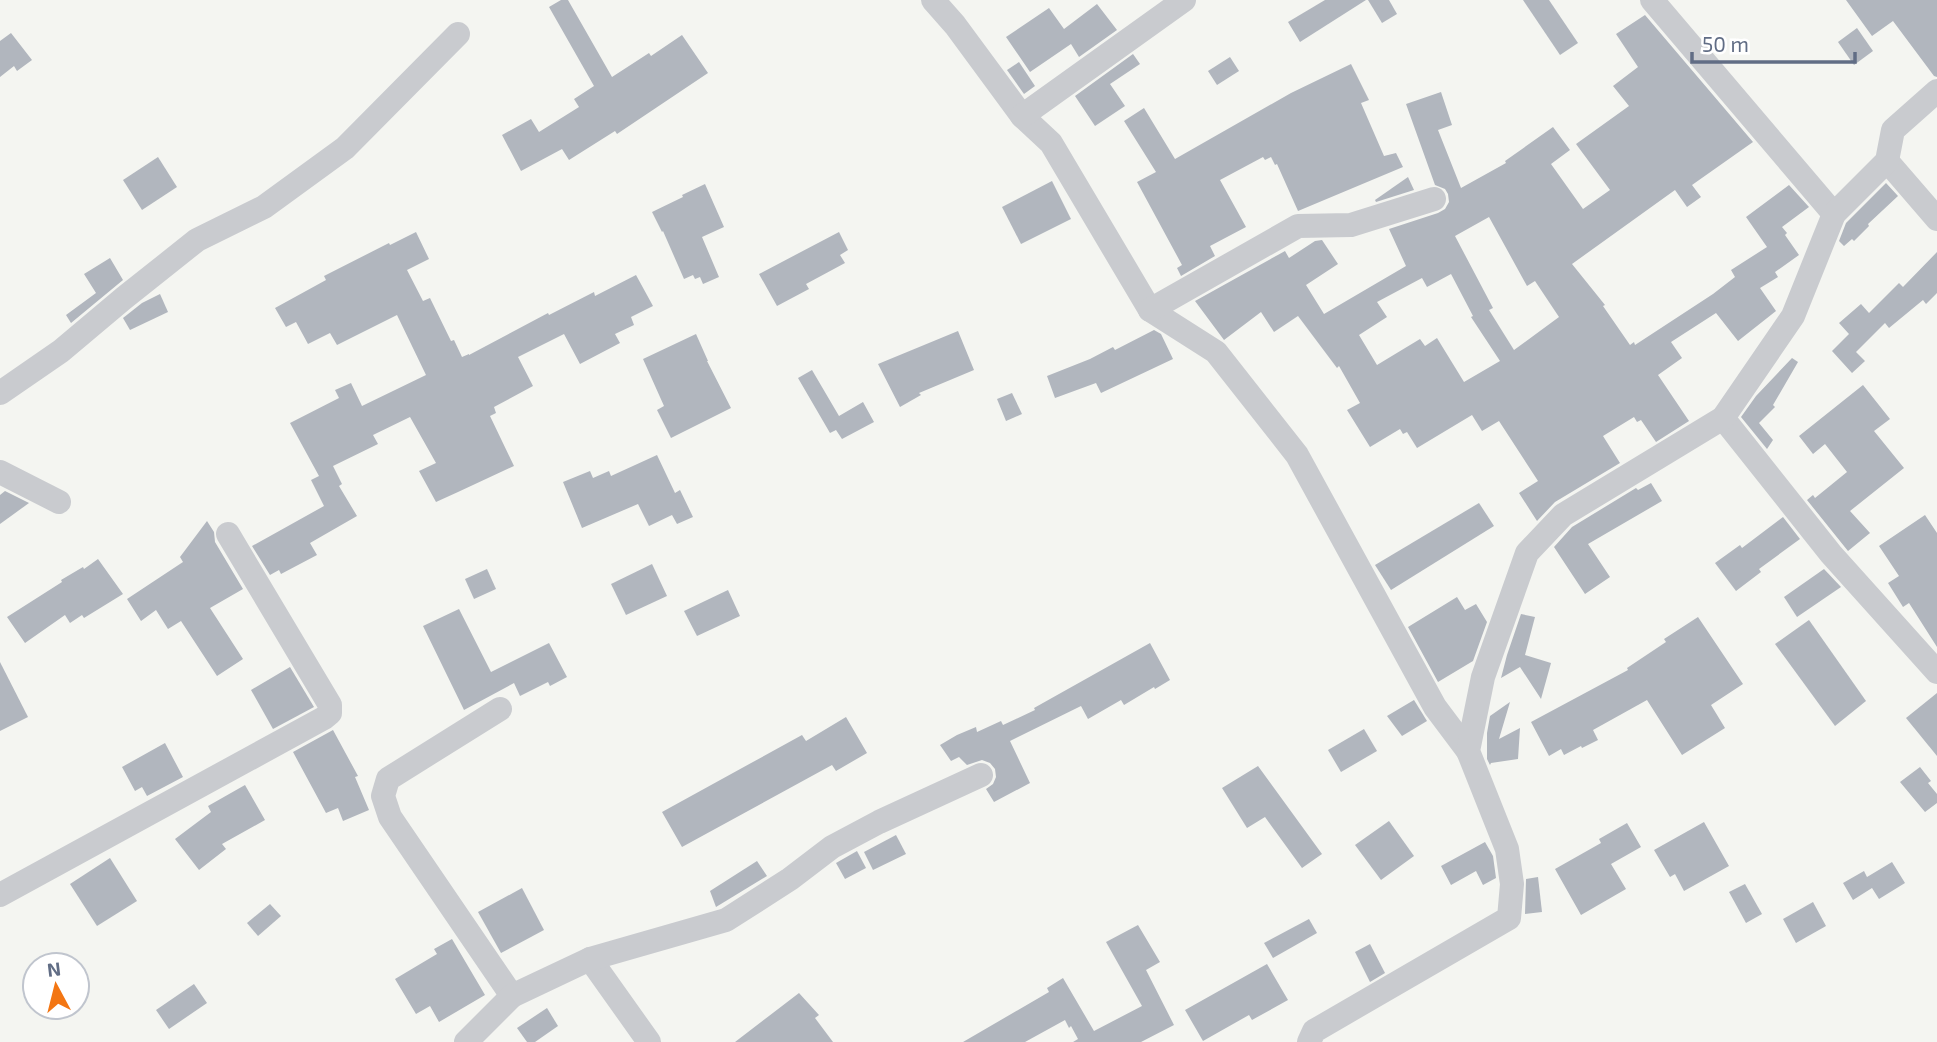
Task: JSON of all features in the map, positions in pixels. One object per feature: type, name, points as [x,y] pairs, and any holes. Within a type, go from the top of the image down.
[{"type":"street","points":[[933,0],[955,25],[1022,116],[1051,143],[1150,310],[1216,352],[1297,455],[1435,707],[1468,751],[1507,849],[1512,884],[1509,919],[1314,1031],[1309,1042]]},
{"type":"street","points":[[1022,116],[1184,0]]},
{"type":"street","points":[[1652,0],[1834,214]]},
{"type":"street","points":[[0,393],[61,351],[197,240],[264,207],[345,148],[458,34]]},
{"type":"street","points":[[1468,751],[1483,677],[1527,553],[1563,515],[1723,418],[1793,316],[1834,214],[1887,161],[1893,130],[1937,91]]},
{"type":"street","points":[[1887,161],[1937,219]]},
{"type":"street","points":[[1150,310],[1298,226],[1351,225],[1434,199]]},
{"type":"street","points":[[1723,418],[1831,554],[1937,672]]},
{"type":"street","points":[[0,472],[59,502]]},
{"type":"street","points":[[0,895],[330,713],[330,705],[228,534]]},
{"type":"street","points":[[500,709],[388,779],[383,796],[390,817],[512,996]]},
{"type":"street","points":[[466,1042],[512,996],[590,959],[726,920],[790,879],[832,847],[981,775]]},
{"type":"street","points":[[590,959],[649,1042]]},
{"type":"building","points":[[561,0],[568,0],[612,77],[682,35],[708,73],[617,134],[615,131],[569,160],[562,149],[521,171],[502,135],[531,119],[539,132],[579,107],[574,99],[594,86],[549,7]]},
{"type":"building","points":[[1325,0],[1366,0],[1300,42],[1288,22]]},
{"type":"building","points":[[1368,0],[1389,0],[1397,14],[1382,23]]},
{"type":"building","points":[[1523,0],[1549,0],[1578,43],[1560,55]]},
{"type":"building","points":[[1846,0],[1937,0],[1937,77],[1893,21],[1872,36]]},
{"type":"building","points":[[1097,4],[1117,30],[1079,57],[1071,44],[1030,72],[1006,37],[1049,8],[1064,29]]},
{"type":"building","points":[[1645,15],[1753,142],[1692,185],[1701,197],[1687,207],[1675,190],[1572,264],[1605,305],[1603,306],[1630,345],[1634,342],[1635,345],[1713,294],[1735,277],[1731,270],[1767,247],[1746,217],[1789,185],[1809,207],[1782,227],[1799,255],[1775,272],[1778,277],[1760,288],[1776,311],[1738,341],[1716,313],[1671,342],[1682,358],[1658,375],[1689,421],[1656,442],[1641,420],[1637,422],[1634,417],[1603,436],[1620,463],[1555,502],[1537,521],[1519,493],[1538,481],[1499,421],[1482,431],[1472,415],[1417,448],[1407,432],[1403,434],[1400,429],[1370,447],[1347,410],[1360,403],[1339,366],[1337,368],[1298,316],[1274,332],[1261,312],[1224,340],[1195,301],[1285,251],[1289,258],[1315,241],[1322,240],[1338,264],[1306,285],[1324,314],[1406,266],[1389,229],[1438,213],[1445,209],[1449,202],[1445,189],[1435,185],[1406,104],[1441,92],[1452,125],[1438,130],[1461,188],[1506,163],[1505,161],[1553,127],[1570,150],[1551,164],[1583,209],[1610,190],[1576,144],[1629,106],[1613,86],[1638,67],[1616,34]],"holes":[[[1489,217],[1527,286],[1535,281],[1559,317],[1514,350],[1489,310],[1493,308],[1455,236]],[[1451,274],[1473,316],[1471,317],[1500,361],[1464,382],[1437,338],[1425,346],[1420,339],[1377,365],[1359,335],[1387,317],[1377,302],[1422,278],[1427,287]]]},
{"type":"building","points":[[1857,28],[1873,51],[1854,65],[1838,42]]},
{"type":"building","points":[[11,33],[32,60],[17,71],[14,66],[0,77],[0,41]]},
{"type":"building","points":[[1133,54],[1140,64],[1110,84],[1125,106],[1095,126],[1075,96]]},
{"type":"building","points":[[1230,57],[1239,71],[1217,85],[1208,71]]},
{"type":"building","points":[[1019,62],[1035,86],[1024,94],[1007,70]]},
{"type":"building","points":[[1351,64],[1369,100],[1361,103],[1384,156],[1396,153],[1403,167],[1298,211],[1277,164],[1275,165],[1271,157],[1265,160],[1263,157],[1220,180],[1246,227],[1210,246],[1215,256],[1181,276],[1177,268],[1182,265],[1137,182],[1156,172],[1124,121],[1144,108],[1175,159],[1291,93]]},
{"type":"building","points":[[158,157],[177,187],[142,210],[123,180]]},
{"type":"building","points":[[1408,177],[1414,190],[1376,202],[1375,200]]},
{"type":"building","points":[[1052,181],[1071,219],[1021,244],[1002,207]]},
{"type":"building","points":[[1886,183],[1898,196],[1854,241],[1852,239],[1844,246],[1839,241],[1846,223]]},
{"type":"building","points":[[705,184],[724,227],[702,237],[719,277],[703,284],[700,277],[695,279],[693,275],[684,279],[652,212]]},
{"type":"building","points":[[416,232],[429,259],[407,270],[423,301],[430,298],[462,357],[548,313],[549,315],[594,292],[595,296],[636,275],[653,306],[631,317],[634,325],[615,334],[620,343],[580,364],[564,334],[518,357],[533,386],[494,407],[496,413],[490,416],[514,466],[458,492],[436,502],[419,471],[436,463],[410,417],[373,435],[378,444],[333,466],[342,484],[339,486],[357,516],[310,543],[317,555],[281,574],[279,570],[270,575],[252,546],[324,506],[311,480],[319,476],[290,423],[339,398],[335,390],[351,383],[362,406],[426,375],[397,315],[337,345],[330,333],[308,344],[296,322],[286,327],[275,308],[326,280],[324,276]]},
{"type":"building","points":[[839,232],[848,250],[840,255],[845,263],[806,284],[809,289],[777,306],[759,274]]},
{"type":"building","points":[[1937,252],[1937,293],[1926,304],[1923,300],[1889,328],[1885,323],[1856,352],[1865,361],[1852,373],[1832,351],[1849,334],[1839,323],[1861,304],[1869,313],[1899,283],[1903,287]]},
{"type":"building","points":[[110,258],[123,280],[71,323],[66,315],[96,293],[84,274]]},
{"type":"building","points":[[160,294],[168,312],[130,330],[123,318],[142,303]]},
{"type":"building","points":[[1154,330],[1161,334],[1173,359],[1101,393],[1096,383],[1055,398],[1047,376],[1113,347],[1115,350]]},
{"type":"building","points":[[958,331],[974,370],[919,393],[921,395],[900,407],[878,364]]},
{"type":"building","points":[[696,334],[731,408],[671,438],[657,410],[664,406],[643,359]]},
{"type":"building","points":[[1792,358],[1798,362],[1773,405],[1775,407],[1759,423],[1773,440],[1767,449],[1741,417],[1756,396]]},
{"type":"building","points":[[812,370],[839,416],[863,402],[874,422],[842,439],[836,430],[830,433],[798,378]]},
{"type":"building","points":[[1863,385],[1890,419],[1874,431],[1904,468],[1850,511],[1870,533],[1848,551],[1807,500],[1813,495],[1815,498],[1847,472],[1825,444],[1813,454],[1799,436]]},
{"type":"building","points":[[1012,393],[1022,414],[1006,421],[997,399]]},
{"type":"building","points":[[657,455],[675,493],[680,490],[693,517],[677,524],[672,515],[649,526],[638,504],[582,528],[563,482],[590,471],[593,478],[609,471],[611,476]]},
{"type":"building","points":[[1651,483],[1662,501],[1588,544],[1610,577],[1585,594],[1554,547],[1572,527],[1636,488],[1638,490]]},
{"type":"building","points":[[5,491],[29,503],[0,524],[0,495]]},
{"type":"building","points":[[1479,503],[1494,526],[1391,590],[1375,565]]},
{"type":"building","points":[[1925,515],[1937,533],[1937,647],[1909,603],[1903,607],[1888,583],[1899,576],[1879,546]]},
{"type":"building","points":[[1783,517],[1800,539],[1759,569],[1761,572],[1736,591],[1715,563],[1740,545],[1742,548]]},
{"type":"building","points":[[207,521],[214,532],[215,542],[243,589],[210,608],[243,659],[217,676],[181,621],[168,629],[156,610],[141,621],[127,599],[183,562],[180,557]]},
{"type":"building","points":[[98,559],[123,594],[84,618],[82,615],[70,623],[65,615],[25,643],[7,617],[62,582],[61,580]]},
{"type":"building","points":[[652,564],[667,596],[626,615],[611,584]]},
{"type":"building","points":[[487,569],[496,589],[474,599],[465,579]]},
{"type":"building","points":[[1824,569],[1841,587],[1797,617],[1784,597]]},
{"type":"building","points":[[728,590],[740,616],[697,636],[684,611]]},
{"type":"building","points":[[1457,597],[1465,610],[1476,604],[1487,622],[1473,661],[1438,682],[1408,627]]},
{"type":"building","points":[[459,609],[491,672],[549,643],[567,677],[550,686],[548,682],[520,696],[514,683],[464,710],[423,626]]},
{"type":"building","points":[[1521,614],[1535,617],[1525,655],[1551,663],[1541,699],[1520,667],[1501,678]]},
{"type":"building","points":[[1698,617],[1743,684],[1711,705],[1725,728],[1682,755],[1647,700],[1593,730],[1598,740],[1564,755],[1561,749],[1549,756],[1531,722],[1628,670],[1627,668],[1666,642],[1664,639]]},
{"type":"building","points":[[1809,620],[1866,701],[1835,726],[1775,644]]},
{"type":"building","points":[[1150,643],[1170,680],[1124,705],[1121,700],[1088,719],[1081,706],[1010,741],[1030,783],[994,802],[986,789],[993,784],[996,777],[995,769],[990,763],[982,760],[967,765],[959,757],[951,761],[940,745],[976,727],[977,732],[1001,721],[1003,725],[1035,710],[1034,708]]},
{"type":"building","points":[[0,662],[28,717],[0,731]]},
{"type":"building","points":[[290,667],[314,707],[273,729],[251,690]]},
{"type":"building","points":[[1937,693],[1937,756],[1906,718]]},
{"type":"building","points":[[1414,700],[1427,721],[1402,736],[1387,716]]},
{"type":"building","points":[[1510,702],[1499,739],[1520,728],[1518,759],[1490,765],[1487,759],[1487,733],[1490,716]]},
{"type":"building","points":[[846,717],[867,753],[836,771],[832,765],[682,847],[662,812],[802,735],[806,741]]},
{"type":"building","points":[[1364,729],[1377,751],[1341,772],[1328,750]]},
{"type":"building","points":[[333,730],[358,776],[355,777],[369,810],[343,821],[338,808],[326,813],[293,752]]},
{"type":"building","points":[[165,743],[183,777],[147,796],[142,787],[135,791],[122,767]]},
{"type":"building","points":[[1258,766],[1322,854],[1302,868],[1265,817],[1247,828],[1222,788]]},
{"type":"building","points":[[1920,767],[1937,794],[1937,803],[1925,812],[1900,782]]},
{"type":"building","points":[[245,785],[265,820],[222,844],[226,849],[199,870],[175,839],[211,812],[208,806]]},
{"type":"building","points":[[1389,821],[1414,856],[1381,880],[1355,845]]},
{"type":"building","points":[[1704,822],[1729,866],[1684,891],[1675,874],[1670,877],[1654,850]]},
{"type":"building","points":[[1627,823],[1641,847],[1611,864],[1626,889],[1581,915],[1555,869],[1601,843],[1599,839]]},
{"type":"building","points":[[896,835],[906,854],[873,870],[864,852]]},
{"type":"building","points":[[1485,842],[1493,856],[1496,878],[1483,885],[1476,871],[1451,885],[1441,866]]},
{"type":"building","points":[[857,851],[866,868],[845,879],[836,863]]},
{"type":"building","points":[[110,858],[137,901],[97,926],[70,884]]},
{"type":"building","points":[[757,861],[767,876],[716,907],[710,891]]},
{"type":"building","points":[[1892,862],[1905,883],[1879,899],[1872,888],[1853,900],[1843,883],[1864,871],[1867,877]]},
{"type":"building","points":[[1538,877],[1542,912],[1525,914],[1526,879]]},
{"type":"building","points":[[1745,884],[1762,914],[1746,923],[1729,892]]},
{"type":"building","points":[[522,888],[544,930],[501,953],[478,912]]},
{"type":"building","points":[[1813,902],[1826,926],[1796,943],[1783,919]]},
{"type":"building","points":[[270,904],[281,916],[258,936],[247,923]]},
{"type":"building","points":[[1309,919],[1317,933],[1273,958],[1264,943]]},
{"type":"building","points":[[1138,925],[1160,962],[1146,970],[1174,1025],[1141,1042],[1073,1042],[1078,1039],[1065,1020],[1025,1042],[963,1042],[1049,992],[1047,988],[1063,978],[1094,1031],[1142,1006],[1106,942]]},
{"type":"building","points":[[452,939],[485,995],[439,1022],[430,1006],[416,1014],[395,979],[437,954],[434,949]]},
{"type":"building","points":[[1370,944],[1385,973],[1370,982],[1355,952]]},
{"type":"building","points":[[1267,964],[1288,1000],[1252,1020],[1249,1015],[1203,1041],[1185,1010]]},
{"type":"building","points":[[194,984],[207,1003],[169,1029],[156,1010]]},
{"type":"building","points":[[799,993],[819,1015],[815,1018],[833,1042],[735,1042]]},
{"type":"building","points":[[547,1008],[558,1026],[535,1042],[527,1042],[517,1028]]}]
